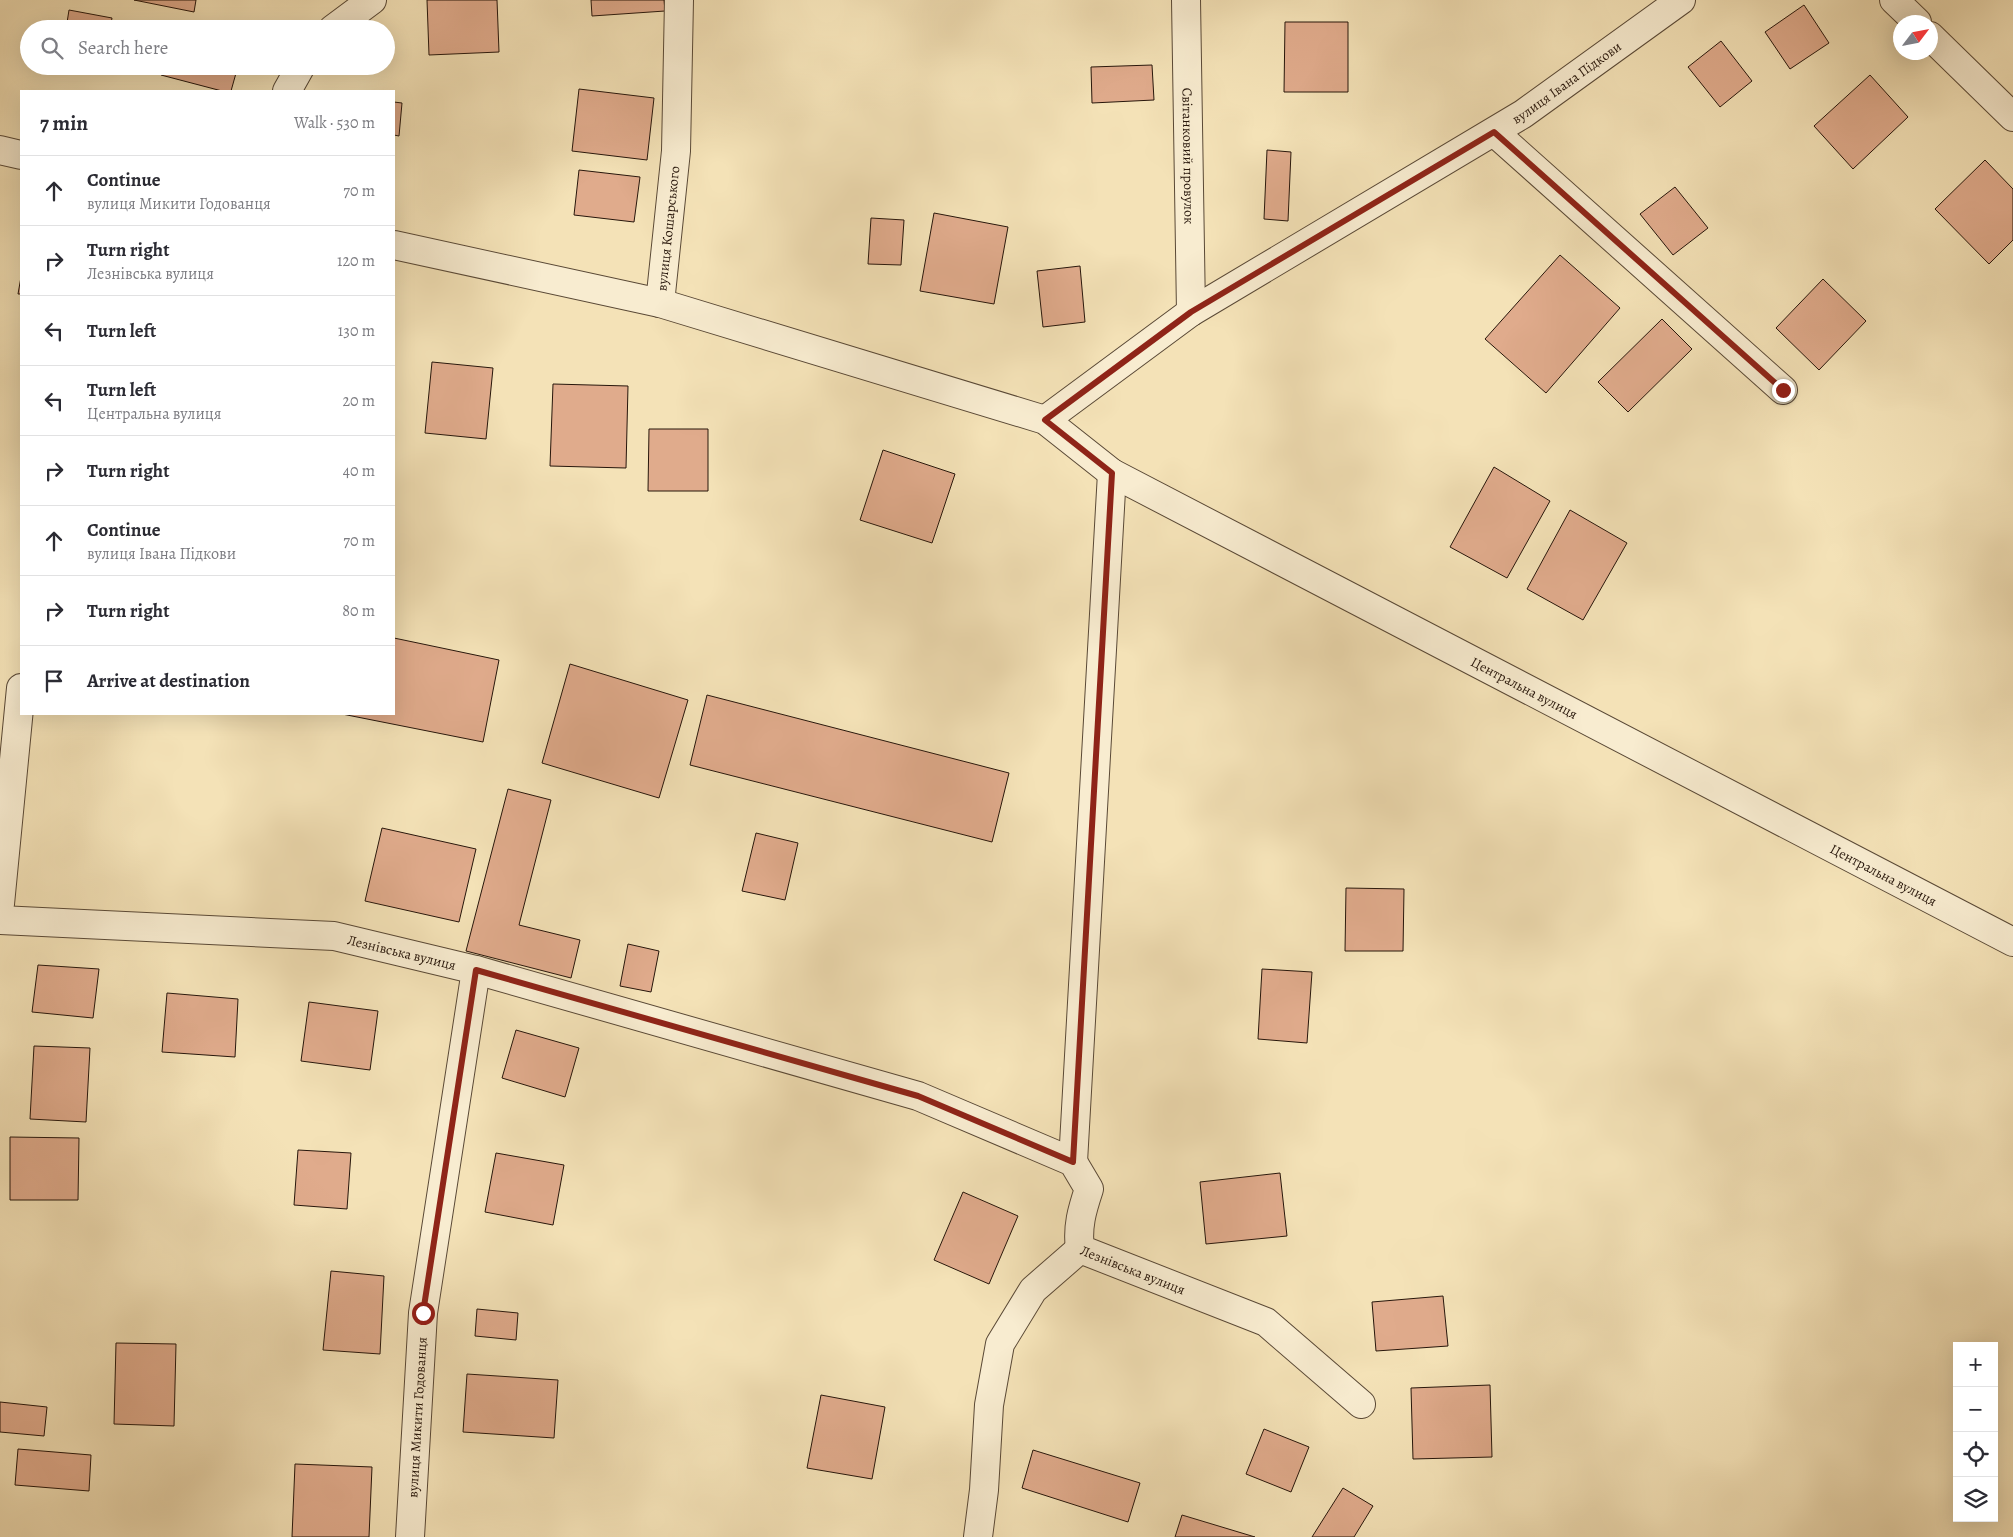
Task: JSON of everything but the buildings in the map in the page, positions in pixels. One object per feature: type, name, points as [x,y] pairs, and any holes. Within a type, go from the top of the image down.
[{"type":"street","points":[[345,20],[372,0]]},
{"type":"street","name":"вулиця Кошарського","points":[[395,245],[660,304],[676,152],[679,0]]},
{"type":"street","name":"Світанковий провулок","points":[[1186,0],[1191,312]]},
{"type":"street","name":"вулиця Івана Підкови","points":[[1045,420],[1191,312],[1523,114],[1682,0]]},
{"type":"street","points":[[1894,0],[1910,15]]},
{"type":"street","points":[[1938,44],[2013,117]]},
{"type":"street","points":[[288,90],[296,75]]},
{"type":"street","points":[[1494,132],[1783,390]]},
{"type":"street","points":[[0,150],[20,155]]},
{"type":"street","points":[[660,304],[1045,420]]},
{"type":"street","name":"Центральна вулиця","points":[[1045,420],[1112,473],[2013,942]]},
{"type":"street","points":[[1073,1162],[1112,473]]},
{"type":"street","points":[[0,904],[20,698]]},
{"type":"street","name":"Лезнівська вулиця","points":[[0,920],[334,936],[476,970],[918,1096],[1073,1162],[1089,1189],[1080,1218],[1078,1233],[1080,1249],[1266,1322],[1361,1404]]},
{"type":"street","name":"вулиця Микити Годованця","points":[[410,1537],[423,1313],[476,970]]},
{"type":"street","points":[[978,1537],[984,1490],[989,1405],[1000,1344],[1033,1290],[1080,1249]]},
{"type":"route","points":[[423,1313],[476,970],[918,1096],[1073,1162],[1112,473],[1045,420],[1191,312],[1494,132],[1783,390]]}]
